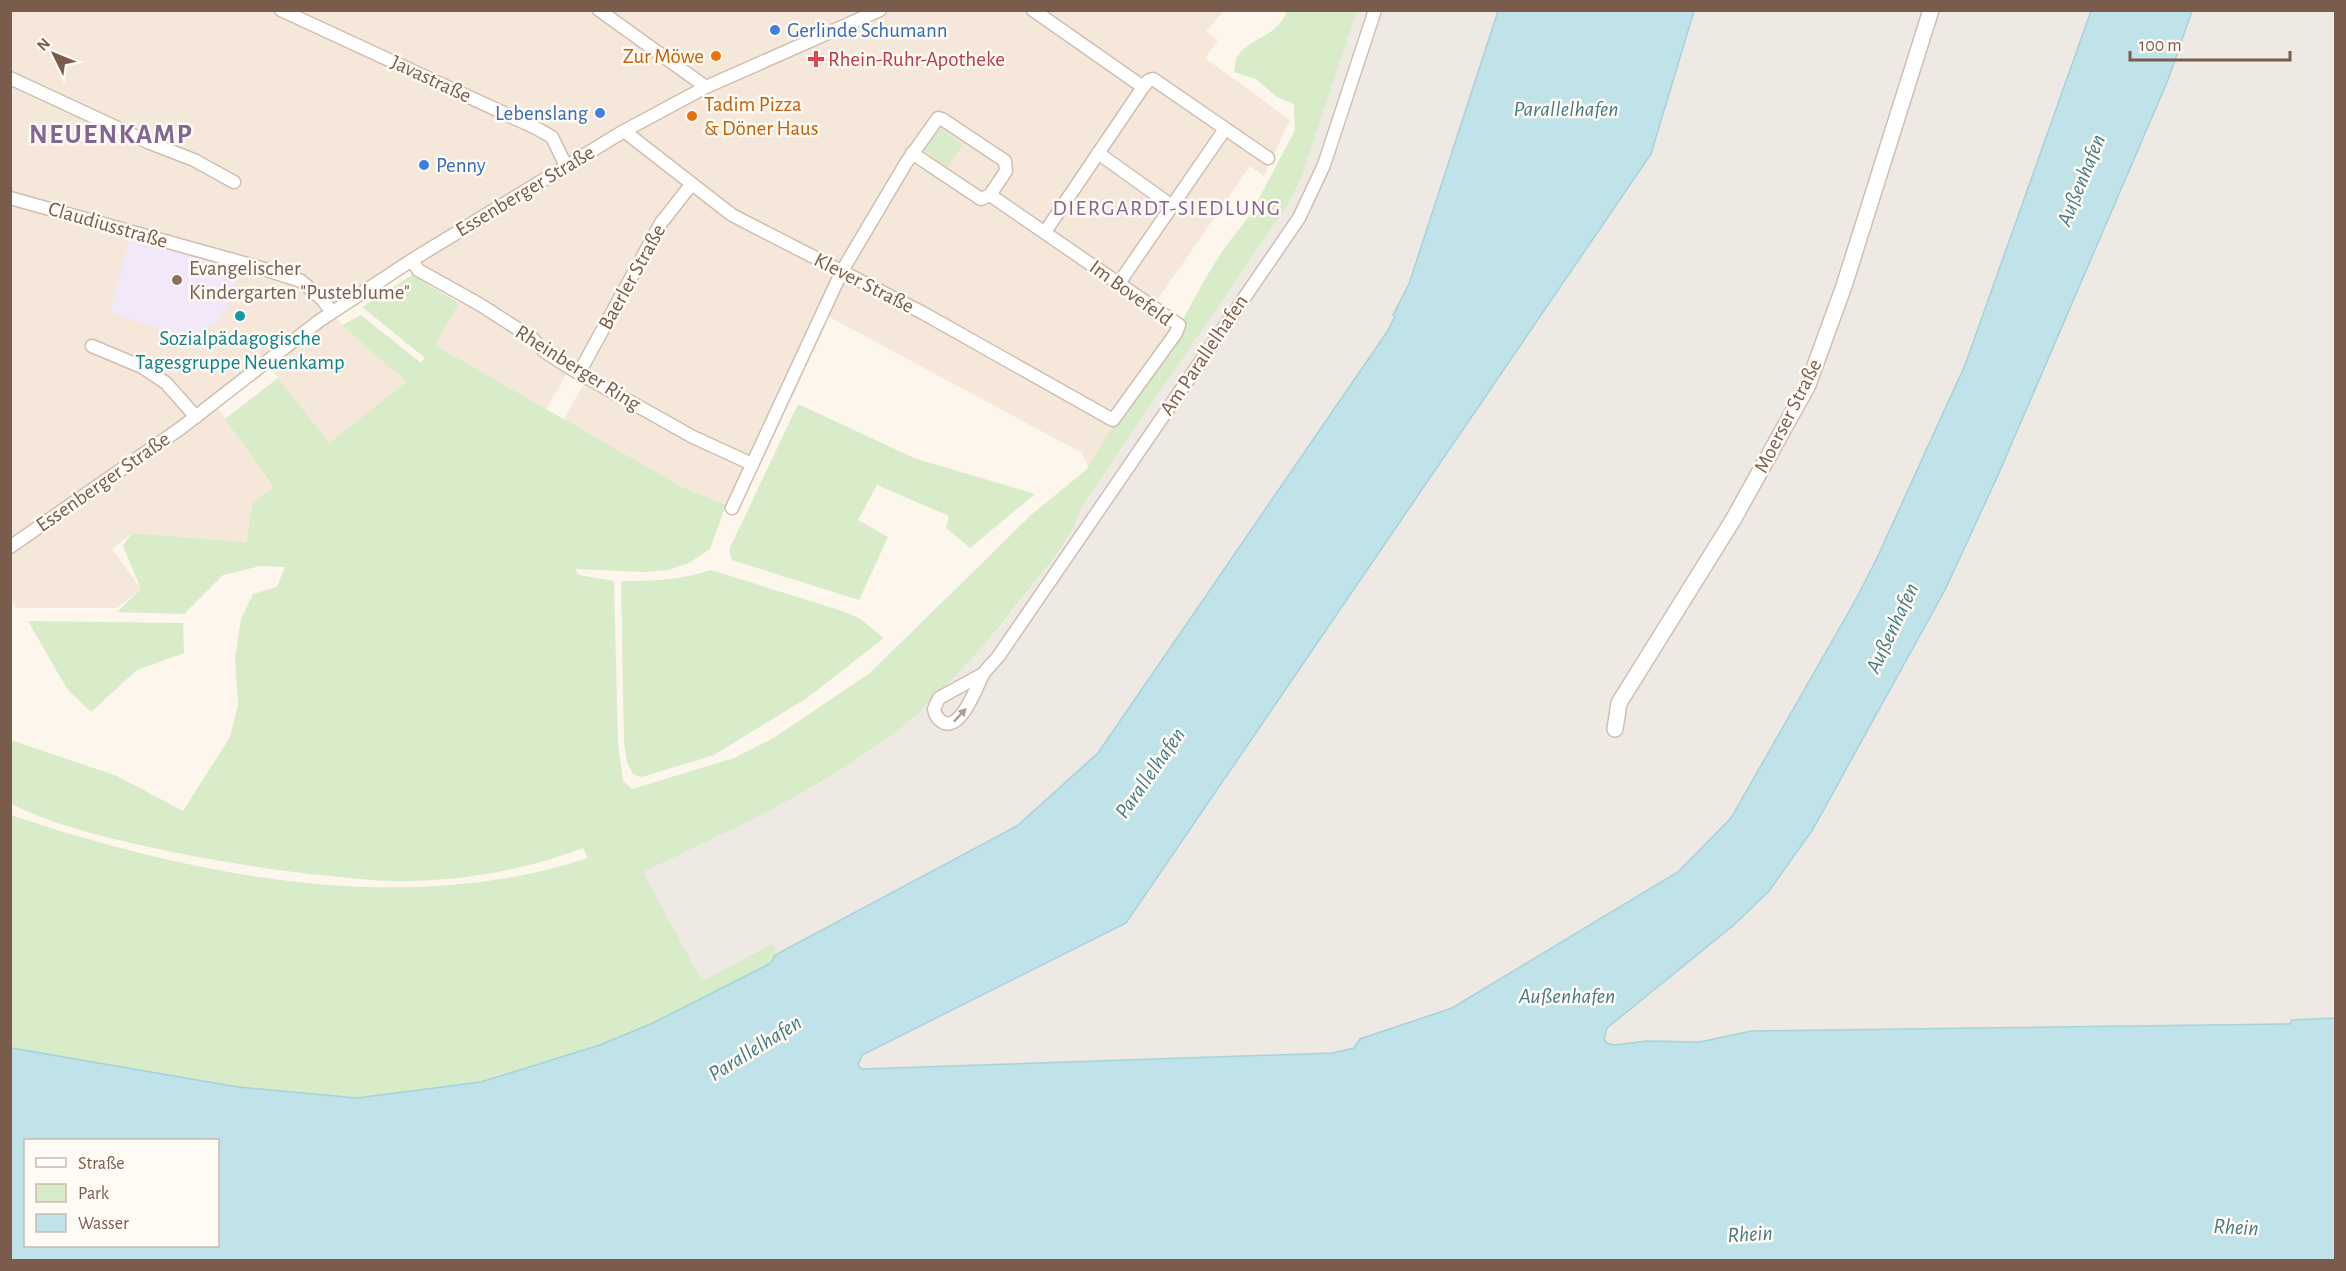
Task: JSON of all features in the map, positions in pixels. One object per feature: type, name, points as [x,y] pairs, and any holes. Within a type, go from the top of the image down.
[{"type":"street","name":"Javastraße","points":[[281,10],[536,128],[552,137],[566,166]]},
{"type":"street","points":[[599,10],[705,87]]},
{"type":"street","name":"Essenberger Straße","points":[[10,547],[196,417],[332,312],[412,260],[624,131],[705,87],[880,10]]},
{"type":"street","points":[[1033,10],[1143,87]]},
{"type":"street","name":"Am Parallelhafen","points":[[983,674],[998,657],[1299,218],[1324,165],[1375,10]]},
{"type":"street","name":"Moerser Straße","points":[[1615,729],[1619,703],[1733,520],[1808,385],[1844,286],[1931,10]]},
{"type":"street","points":[[10,78],[150,143],[194,160],[234,182]]},
{"type":"street","points":[[1045,232],[1149,80],[1153,79],[1268,158]]},
{"type":"street","points":[[732,508],[842,271],[912,153],[938,118],[1005,161],[1006,171],[990,195]]},
{"type":"street","points":[[1119,283],[1225,129]]},
{"type":"street","name":"Klever Straße","points":[[624,131],[732,215],[944,325],[1113,420]]},
{"type":"street","name":"Im Bovefeld","points":[[912,153],[981,199],[990,195],[1179,325],[1176,333],[1113,420]]},
{"type":"street","points":[[1098,153],[1172,206]]},
{"type":"street","name":"Baerler Straße","points":[[579,373],[661,223],[691,185]]},
{"type":"street","name":"Claudiusstraße","points":[[10,198],[301,281],[322,299],[332,312]]},
{"type":"street","name":"Rheinberger Ring","points":[[412,260],[418,270],[479,304],[532,338],[545,352],[579,373],[693,437],[752,464]]},
{"type":"street","points":[[92,346],[142,367],[166,383],[196,417]]},
{"type":"shaded area","points":[[10,11],[1224,11],[1206,31],[1218,40],[1205,58],[1290,120],[1264,176],[1250,166],[1156,302],[1183,319],[1184,327],[1088,466],[1082,453],[822,313],[732,508],[682,487],[563,420],[588,377],[570,368],[546,409],[435,345],[463,295],[412,261],[332,312],[342,325],[406,382],[328,444],[266,362],[214,403],[273,488],[252,504],[248,542],[132,533],[112,549],[141,589],[117,608],[16,608],[10,598]]},
{"type":"shaded area","points":[[1357,11],[1498,11],[1409,284],[1393,314],[1395,316],[1387,332],[1098,753],[1017,826],[775,955],[768,945],[702,981],[642,872],[817,785],[872,750],[918,714],[1008,617],[1047,567],[1078,520],[1084,503],[1287,206],[1301,179]]},
{"type":"shaded area","points":[[1694,11],[2091,11],[1965,365],[1855,601],[1731,818],[1678,872],[1452,1008],[1360,1039],[1354,1048],[1333,1053],[862,1069],[858,1065],[862,1055],[1126,923],[1651,154]]},
{"type":"shaded area","points":[[2192,11],[2335,11],[2335,1018],[2292,1020],[2291,1024],[1751,1031],[1700,1042],[1647,1041],[1614,1045],[1607,1043],[1604,1035],[1607,1028],[1735,924],[1768,891],[1813,829],[1945,590],[1999,473],[2168,80]]},
{"type":"shaded area","name":"Evangelischer Kindergarten \"Pusteblume\"","points":[[131,232],[239,262],[233,298],[216,322],[190,339],[110,312]]},
{"type":"green space","points":[[1287,11],[1357,11],[1301,179],[1287,206],[1084,503],[1072,530],[1047,567],[968,663],[921,711],[888,738],[821,782],[715,838],[643,872],[702,981],[769,945],[774,946],[775,955],[772,963],[653,1023],[600,1045],[481,1082],[357,1098],[238,1087],[11,1048],[11,815],[151,856],[223,871],[297,882],[371,887],[445,885],[517,876],[588,858],[583,848],[541,862],[476,876],[410,881],[360,879],[267,868],[161,850],[74,828],[11,804],[11,740],[117,776],[183,811],[230,737],[238,705],[235,658],[241,619],[253,594],[277,587],[285,567],[260,566],[223,575],[184,614],[117,612],[141,589],[123,546],[132,533],[247,542],[252,504],[273,487],[225,419],[278,378],[329,443],[406,382],[342,325],[361,315],[421,363],[425,358],[362,307],[412,275],[459,303],[435,345],[682,487],[726,505],[710,549],[689,563],[667,570],[644,572],[575,569],[579,575],[614,581],[618,743],[623,781],[632,789],[734,758],[775,737],[870,673],[1031,515],[1086,470],[1106,437],[1184,327],[1183,319],[1205,279],[1223,250],[1252,212],[1295,130],[1294,104],[1277,97],[1256,79],[1234,72],[1236,59],[1242,50],[1270,33]]},
{"type":"green space","points":[[941,128],[963,145],[947,167],[924,150]]},
{"type":"green space","points":[[798,404],[914,458],[1035,494],[970,548],[946,528],[949,516],[877,485],[858,520],[888,537],[859,600],[732,560],[729,550]]},
{"type":"green space","points":[[711,570],[839,610],[859,618],[884,638],[807,698],[714,755],[642,777],[633,774],[627,762],[624,743],[621,581],[666,579]]},
{"type":"green space","points":[[28,621],[183,623],[184,653],[137,670],[91,712],[67,689]]},
{"type":"water","points":[[1498,11],[1694,11],[1651,154],[1126,923],[862,1055],[858,1065],[862,1069],[1333,1053],[1354,1048],[1360,1039],[1452,1008],[1678,872],[1731,818],[1855,601],[1877,558],[1965,365],[2091,11],[2192,11],[2168,80],[1999,473],[1945,590],[1813,829],[1769,891],[1735,924],[1607,1028],[1604,1039],[1607,1043],[1614,1045],[1647,1041],[1700,1042],[1751,1031],[2290,1024],[2292,1020],[2335,1018],[2335,1260],[11,1260],[11,1048],[238,1087],[357,1098],[481,1082],[600,1045],[653,1023],[771,963],[775,955],[1017,826],[1098,753],[1387,332],[1395,316],[1393,315],[1409,284]]},
{"type":"place","name":"Gerlinde Schumann","points":[[775,30]]},
{"type":"place","name":"Zur Möwe","points":[[716,56]]},
{"type":"place","name":"Rhein-Ruhr-Apotheke","points":[[816,59]]},
{"type":"place","name":"Lebenslang","points":[[600,113]]},
{"type":"place","name":"Tadim Pizza & Döner Haus","points":[[692,116]]},
{"type":"place","name":"Penny","points":[[424,165]]},
{"type":"place","name":"Evangelischer Kindergarten \"Pusteblume\"","points":[[177,280]]},
{"type":"place","name":"Sozialpädagogische Tagesgruppe Neuenkamp","points":[[240,316]]},
{"type":"district","name":"NEUENKAMP","points":[[111,134]]},
{"type":"district","name":"DIERGARDT-SIEDLUNG","points":[[1167,208]]},
{"type":"water label","name":"Parallelhafen","points":[[1566,109]]},
{"type":"water label","name":"Außenhafen","points":[[2081,180]]},
{"type":"water label","name":"Außenhafen","points":[[1892,628]]},
{"type":"water label","name":"Parallelhafen","points":[[1150,773]]},
{"type":"water label","name":"Außenhafen","points":[[1567,996]]},
{"type":"water label","name":"Parallelhafen","points":[[755,1048]]},
{"type":"water label","name":"Rhein","points":[[2236,1227]]},
{"type":"water label","name":"Rhein","points":[[1750,1234]]}]
